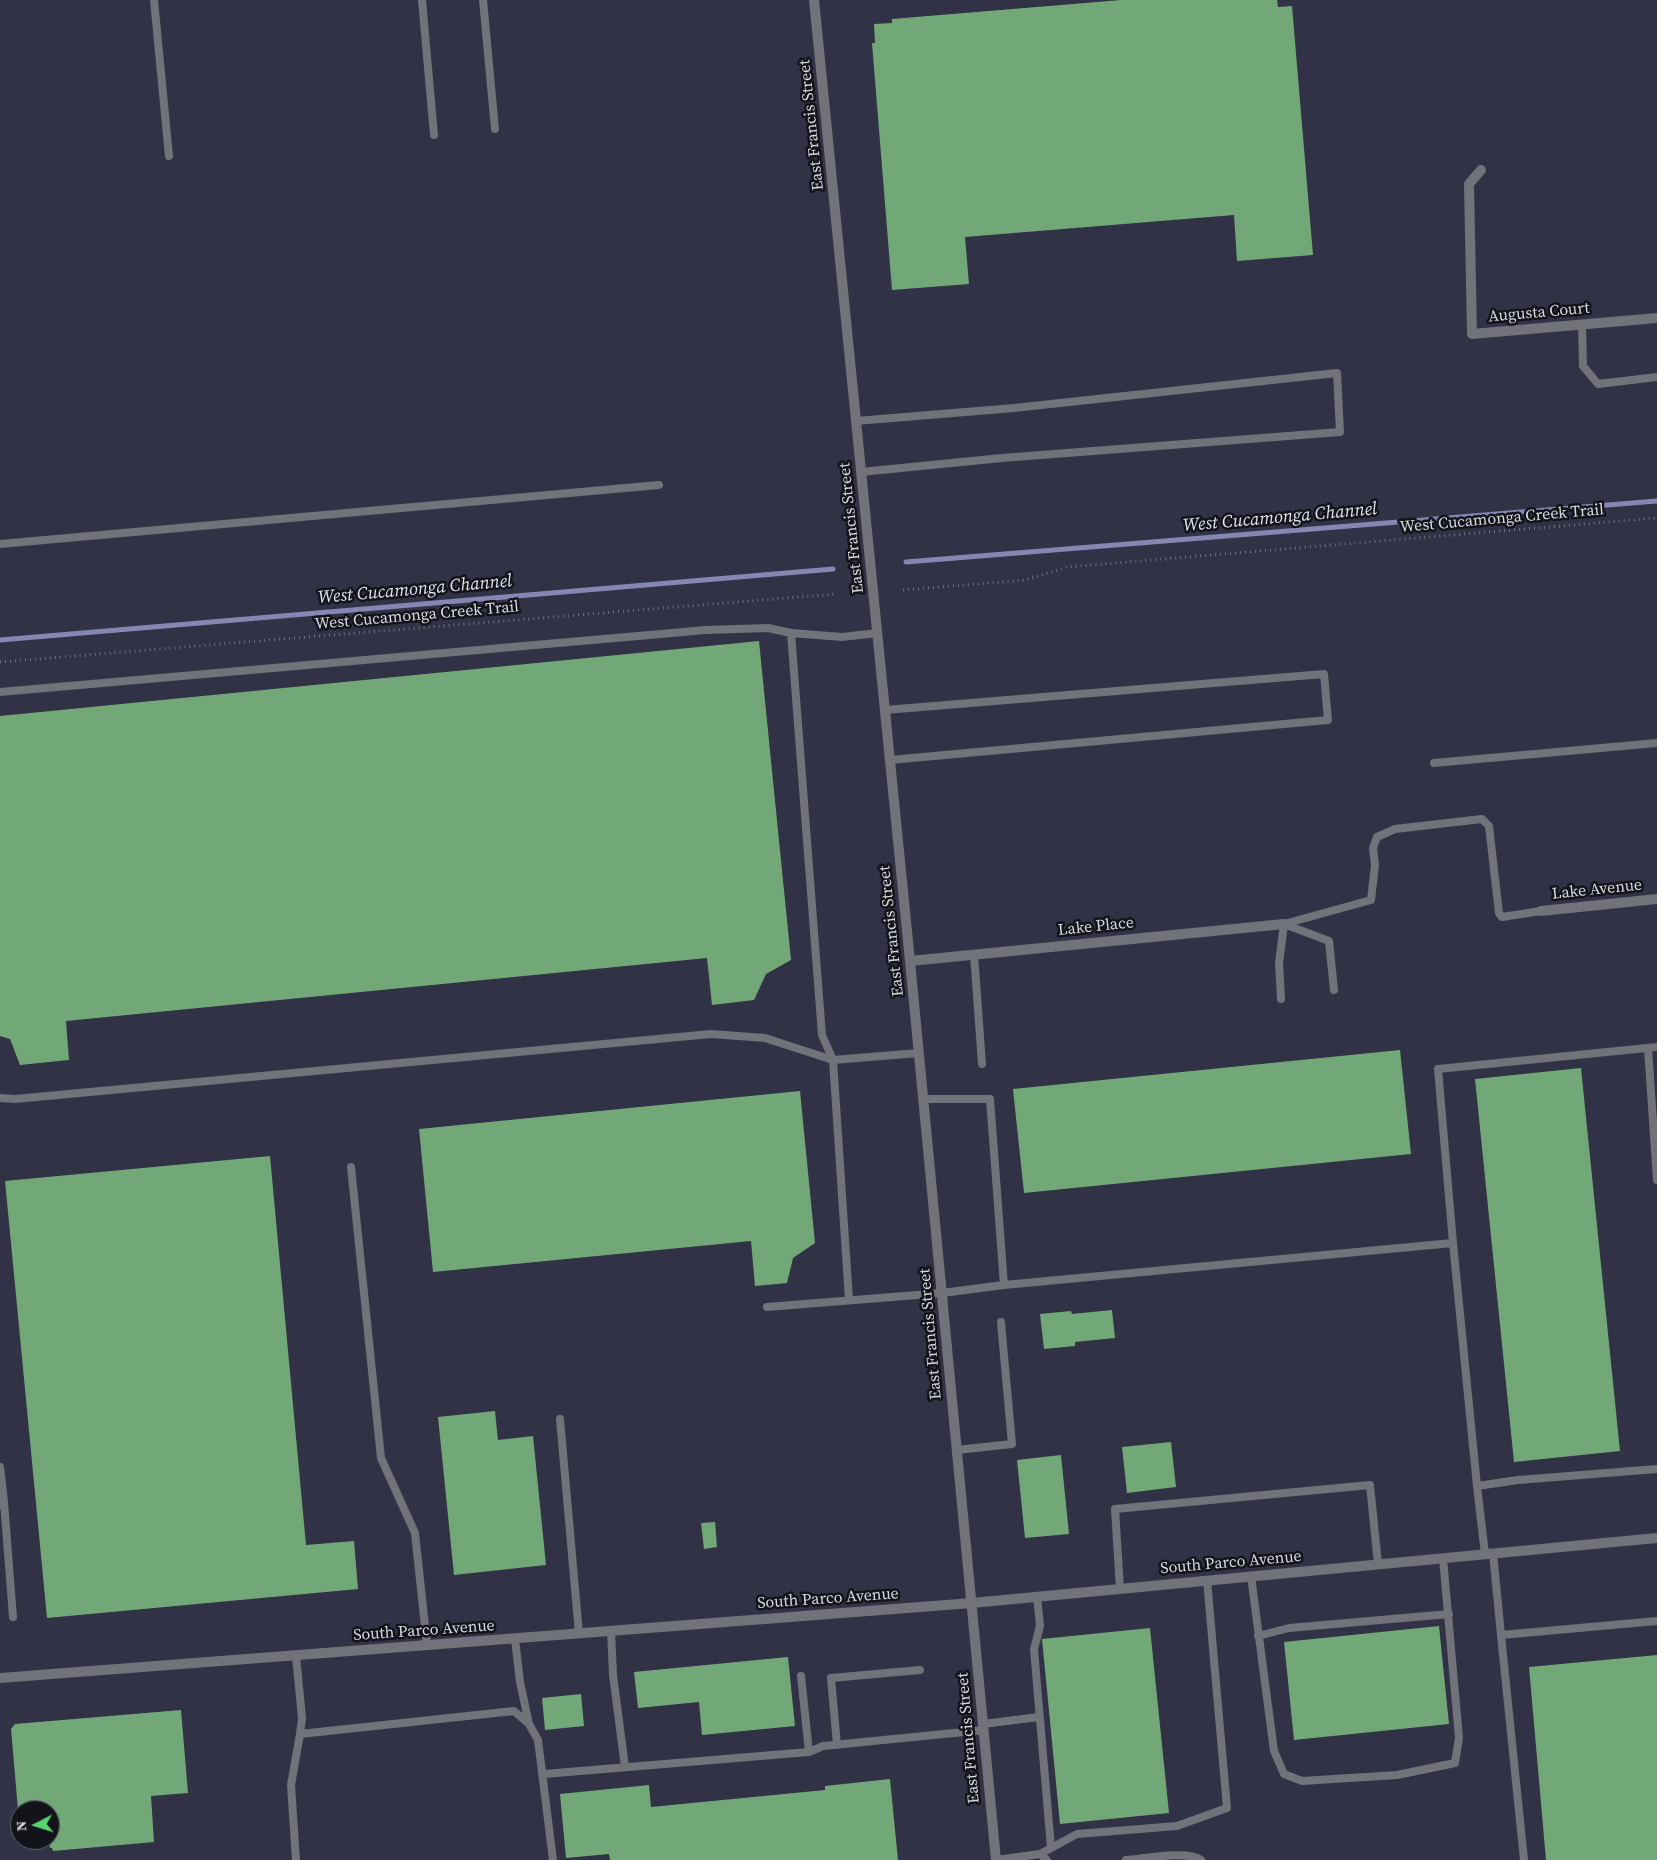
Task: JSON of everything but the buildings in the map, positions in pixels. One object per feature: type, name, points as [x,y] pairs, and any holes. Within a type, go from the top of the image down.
[{"type":"street","name":"East Francis Street","points":[[814,0],[924,1099],[996,1860]]},
{"type":"street","name":"Augusta Court","points":[[1481,170],[1469,184],[1472,334],[1657,318]]},
{"type":"street","name":"Lake Avenue","points":[[1541,911],[1657,899]]},
{"type":"street","name":"Lake Place","points":[[910,961],[1284,924]]},
{"type":"street","name":"South Parco Avenue","points":[[0,1678],[972,1603],[1657,1538]]},
{"type":"lane","points":[[154,0],[169,156]]},
{"type":"lane","points":[[422,0],[434,135]]},
{"type":"lane","points":[[483,0],[496,129]]},
{"type":"lane","points":[[1582,324],[1583,366],[1598,384],[1657,378]]},
{"type":"lane","points":[[856,421],[1014,408],[1337,373],[1340,432],[1002,458],[861,472]]},
{"type":"lane","points":[[0,544],[659,485]]},
{"type":"lane","points":[[0,692],[706,630],[768,628],[791,633],[842,637],[878,633]]},
{"type":"lane","points":[[791,633],[822,1036],[833,1060],[849,1300]]},
{"type":"lane","points":[[885,710],[1324,674],[1328,720],[890,760]]},
{"type":"lane","points":[[1434,763],[1657,743]]},
{"type":"lane","points":[[1284,924],[1371,900],[1375,865],[1373,848],[1377,837],[1395,829],[1482,819],[1489,826],[1499,913],[1502,917],[1541,911]]},
{"type":"lane","points":[[1284,924],[1329,941],[1334,990]]},
{"type":"lane","points":[[1282,999],[1279,964],[1284,924]]},
{"type":"lane","points":[[974,954],[982,1064]]},
{"type":"lane","points":[[0,1098],[15,1099],[711,1034],[765,1038],[833,1060],[919,1053]]},
{"type":"lane","points":[[1524,1860],[1501,1635],[1477,1486],[1452,1243],[1438,1068],[1657,1047]]},
{"type":"lane","points":[[1648,1048],[1657,1180]]},
{"type":"lane","points":[[924,1099],[990,1099],[1004,1285]]},
{"type":"lane","points":[[351,1168],[381,1458],[415,1533],[427,1645]]},
{"type":"lane","points":[[767,1307],[942,1293],[1004,1285],[1452,1243]]},
{"type":"lane","points":[[957,1450],[1012,1444],[1002,1322]]},
{"type":"lane","points":[[560,1419],[579,1634]]},
{"type":"lane","points":[[0,1466],[2,1504],[14,1617]]},
{"type":"lane","points":[[1477,1486],[1518,1480],[1657,1469]]},
{"type":"lane","points":[[1120,1589],[1115,1509],[1200,1500],[1370,1485],[1378,1564]]},
{"type":"lane","points":[[1251,1576],[1274,1751],[1284,1774],[1302,1781],[1397,1775],[1455,1763],[1459,1738],[1443,1558]]},
{"type":"lane","points":[[996,1860],[1040,1854],[1077,1834],[1177,1826],[1227,1808],[1208,1580]]},
{"type":"lane","points":[[1036,1596],[1040,1626],[1034,1649],[1038,1716],[1051,1848]]},
{"type":"lane","points":[[1258,1636],[1289,1628],[1449,1614]]},
{"type":"lane","points":[[1501,1635],[1657,1621]]},
{"type":"lane","points":[[611,1631],[614,1675],[626,1767]]},
{"type":"lane","points":[[515,1639],[520,1682],[529,1724],[538,1740],[544,1774],[553,1860]]},
{"type":"lane","points":[[296,1656],[302,1718],[291,1785],[296,1860]]},
{"type":"lane","points":[[837,1745],[831,1678],[920,1670]]},
{"type":"lane","points":[[802,1676],[809,1752]]},
{"type":"lane","points":[[300,1734],[514,1711],[529,1724]]},
{"type":"lane","points":[[544,1774],[809,1752],[823,1746],[983,1727],[1038,1716]]},
{"type":"lane","points":[[1040,1854],[1047,1860]]},
{"type":"lane","points":[[1126,1860],[1184,1855],[1196,1856],[1202,1860]]},
{"type":"path","name":"West Cucamonga Creek Trail","points":[[903,590],[1026,580],[1067,567],[1657,518]]},
{"type":"path","name":"West Cucamonga Creek Trail","points":[[0,662],[835,594]]},
{"type":"shaded area","points":[[0,0],[1657,0],[1657,1860],[0,1860]]},
{"type":"waterway","name":"West Cucamonga Channel","points":[[906,562],[1657,501]]},
{"type":"waterway","name":"West Cucamonga Channel","points":[[0,640],[833,569]]}]
